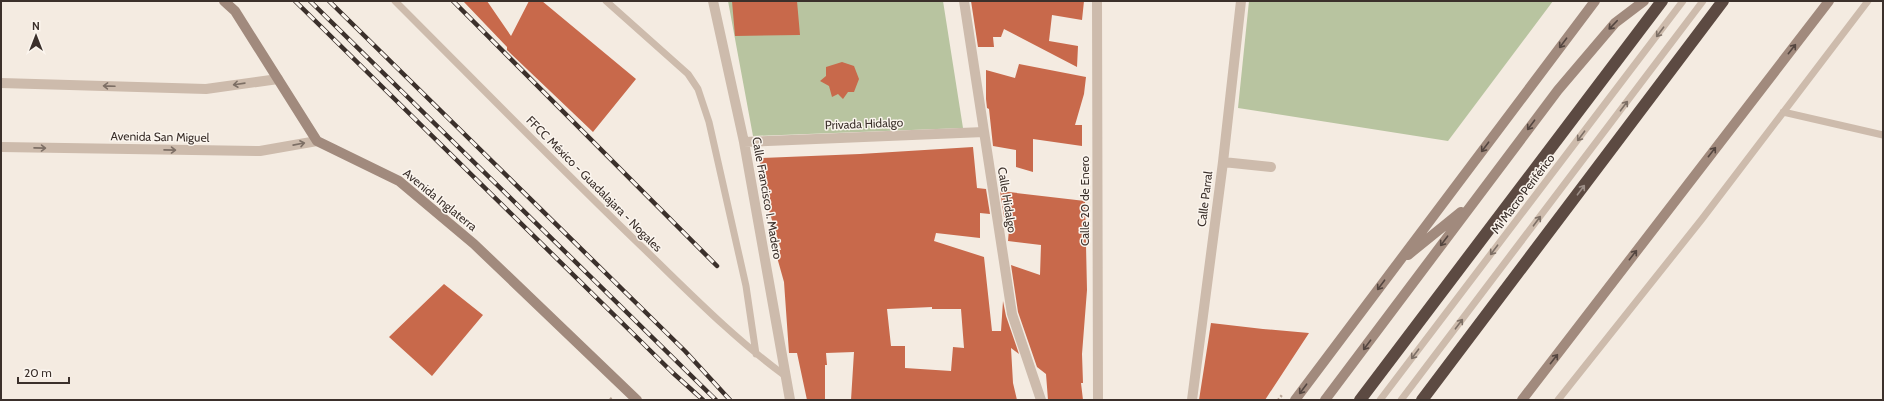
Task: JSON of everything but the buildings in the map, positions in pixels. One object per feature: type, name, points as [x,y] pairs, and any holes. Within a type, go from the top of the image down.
[{"type":"highway","points":[[1360,400],[1662,1]]},
{"type":"highway","points":[[1422,400],[1720,6],[1728,1]]},
{"type":"main road","points":[[224,1],[235,11],[317,140]]},
{"type":"main road","points":[[1295,400],[1595,1]]},
{"type":"main road","points":[[1325,400],[1558,90],[1615,23],[1644,1]]},
{"type":"main road","points":[[1522,400],[1829,1]]},
{"type":"main road","name":"Avenida Inglaterra","points":[[317,140],[399,181],[474,244],[637,400]]},
{"type":"main road","points":[[1396,265],[1473,202]]},
{"type":"main road","points":[[1515,400],[1530,390]]},
{"type":"street","name":"Calle Francisco I. Madero","points":[[713,1],[744,142],[784,375],[790,400]]},
{"type":"street","name":"Calle Hidalgo","points":[[964,1],[1012,314],[1041,400]]},
{"type":"street","name":"Calle 20 de Enero","points":[[1097,1],[1098,400]]},
{"type":"street","name":"Calle Parral","points":[[1192,400],[1223,162],[1241,1]]},
{"type":"street","points":[[1,83],[206,89],[278,79]]},
{"type":"street","name":"Privada Hidalgo","points":[[744,142],[984,132]]},
{"type":"street","name":"Avenida San Miguel","points":[[1,147],[260,152],[317,140]]},
{"type":"street","points":[[1223,162],[1270,167]]},
{"type":"lane","name":"FFCC México - Guadalajara - Nogales","points":[[395,1],[597,203],[728,330],[784,375]]},
{"type":"lane","points":[[606,1],[688,74],[698,89],[709,122],[746,286],[756,354]]},
{"type":"lane","name":"Mi Macro Periférico","points":[[1380,400],[1683,1]]},
{"type":"lane","points":[[1401,400],[1703,1]]},
{"type":"lane","points":[[1558,400],[1702,219],[1868,1]]},
{"type":"lane","points":[[1783,112],[1883,135]]},
{"type":"green space","points":[[728,1],[943,1],[963,128],[753,136]]},
{"type":"green space","points":[[1249,1],[1553,1],[1448,141],[1238,108]]},
{"type":"railway","points":[[295,1],[673,373],[703,400]]},
{"type":"railway","points":[[310,1],[716,400]]},
{"type":"railway","points":[[329,1],[685,351],[730,400]]},
{"type":"railway","points":[[453,1],[717,266]]}]
